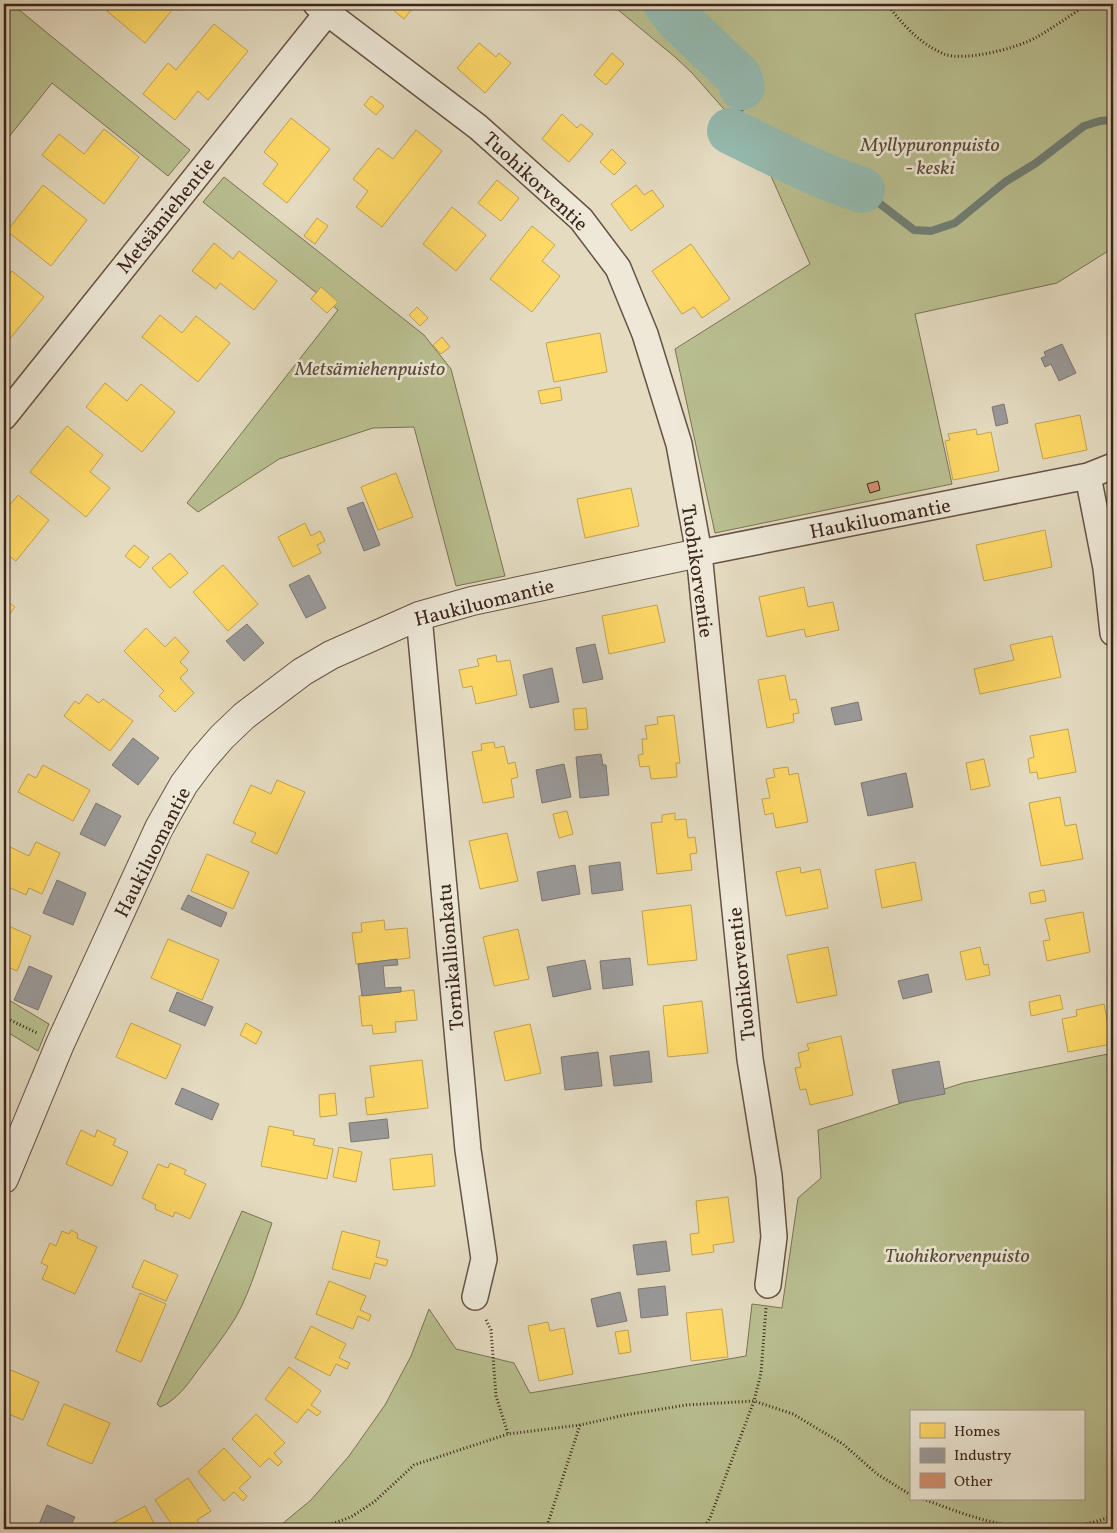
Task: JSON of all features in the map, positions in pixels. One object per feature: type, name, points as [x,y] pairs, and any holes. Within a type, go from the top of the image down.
[{"type":"street","name":"Metsämiehentie","points":[[4,417],[321,8]]},
{"type":"street","name":"Tuohikorventie","points":[[321,8],[478,127],[580,219],[618,268],[645,334],[679,444],[699,553],[750,1058],[769,1176],[774,1237],[768,1285]]},
{"type":"street","name":"Haukiluomantie","points":[[4,1179],[60,1044],[160,828],[184,784],[215,745],[244,716],[302,672],[331,655],[419,616],[472,601],[699,553],[1088,476],[1113,466]]},
{"type":"street","points":[[1088,476],[1106,568],[1113,633]]},
{"type":"street","name":"Tornikallionkatu","points":[[419,616],[468,1150],[484,1259],[475,1297]]},
{"type":"path","points":[[887,4],[918,39],[945,54],[970,56],[1000,50],[1035,38],[1088,4]]},
{"type":"path","points":[[4,1017],[60,1044]]},
{"type":"path","points":[[703,1529],[714,1508],[754,1401],[761,1373],[768,1285]]},
{"type":"path","points":[[475,1297],[491,1330],[496,1396],[508,1434]]},
{"type":"path","points":[[318,1529],[351,1517],[374,1502],[414,1465],[508,1434],[580,1425],[686,1405],[754,1401],[793,1414],[843,1444],[877,1474],[910,1494]]},
{"type":"path","points":[[546,1529],[580,1425]]},
{"type":"path","points":[[926,1500],[1008,1526],[1055,1528],[1099,1521],[1113,1516]]},
{"type":"green space","points":[[4,4],[12,4],[190,150],[168,176],[52,83],[4,143]]},
{"type":"green space","name":"Myllypuronpuisto - keski","points":[[611,4],[1113,4],[1113,248],[1057,283],[915,314],[952,484],[715,533],[675,349],[810,264],[771,176],[723,108],[675,57]]},
{"type":"green space","name":"Metsämiehenpuisto","points":[[224,177],[424,335],[451,369],[505,576],[456,586],[414,427],[373,428],[279,459],[198,512],[187,503],[338,310],[203,202]]},
{"type":"green space","points":[[4,997],[49,1024],[38,1051],[4,1030]]},
{"type":"green space","name":"Tuohikorvenpuisto","points":[[1113,1053],[1113,1529],[276,1529],[311,1500],[349,1456],[385,1405],[411,1356],[429,1309],[456,1349],[514,1363],[530,1393],[746,1356],[752,1304],[782,1308],[798,1198],[821,1178],[818,1130],[963,1083]]},
{"type":"green space","points":[[242,1211],[272,1223],[247,1294],[232,1324],[190,1381],[176,1397],[160,1407],[157,1404]]},
{"type":"building: Homes","points":[[113,4],[177,4],[145,43],[107,11]]},
{"type":"building: Homes","points":[[386,4],[416,4],[404,19]]},
{"type":"building: Homes","points":[[214,24],[248,51],[208,100],[198,91],[175,120],[143,94],[168,63],[176,70]]},
{"type":"building: Homes","points":[[479,43],[496,57],[499,53],[511,63],[485,93],[457,68]]},
{"type":"building: Homes","points":[[612,53],[624,64],[606,85],[594,75]]},
{"type":"building: Homes","points":[[371,96],[384,106],[376,115],[364,105]]},
{"type":"building: Homes","points":[[562,114],[577,128],[581,124],[593,134],[569,162],[542,139]]},
{"type":"building: Homes","points":[[291,118],[330,149],[287,203],[263,184],[278,164],[264,152]]},
{"type":"building: Homes","points":[[104,129],[139,157],[104,204],[42,155],[59,134],[84,154]]},
{"type":"building: Homes","points":[[416,130],[442,151],[382,227],[356,207],[368,191],[353,179],[378,148],[393,159]]},
{"type":"building: Homes","points":[[612,149],[626,163],[614,175],[600,162]]},
{"type":"building: Homes","points":[[497,180],[519,198],[501,221],[478,203]]},
{"type":"building: Homes","points":[[43,185],[87,220],[51,266],[7,231]]},
{"type":"building: Homes","points":[[636,185],[644,195],[652,190],[664,206],[631,231],[611,204]]},
{"type":"building: Homes","points":[[452,207],[486,235],[456,271],[423,244]]},
{"type":"building: Homes","points":[[317,218],[328,226],[315,244],[304,236]]},
{"type":"building: Homes","points":[[532,226],[555,245],[542,261],[560,276],[532,312],[490,279]]},
{"type":"building: Homes","points":[[214,243],[233,259],[239,251],[277,281],[254,310],[220,283],[216,289],[192,271]]},
{"type":"building: Homes","points":[[691,244],[730,299],[702,318],[694,307],[682,314],[652,271]]},
{"type":"building: Homes","points":[[12,271],[44,297],[4,346],[4,281]]},
{"type":"building: Homes","points":[[321,287],[338,302],[327,313],[311,299]]},
{"type":"building: Homes","points":[[417,307],[428,318],[420,326],[409,315]]},
{"type":"building: Homes","points":[[160,315],[182,333],[196,316],[230,343],[198,382],[142,337]]},
{"type":"building: Homes","points":[[600,333],[607,372],[554,382],[546,343]]},
{"type":"building: Homes","points":[[442,337],[450,347],[441,354],[433,345]]},
{"type":"building: Homes","points":[[105,383],[127,401],[141,384],[175,412],[142,452],[86,407]]},
{"type":"building: Homes","points":[[560,387],[562,400],[541,404],[538,391]]},
{"type":"building: Homes","points":[[1080,415],[1087,450],[1043,459],[1035,424]]},
{"type":"building: Homes","points":[[67,426],[103,455],[90,472],[110,488],[86,517],[30,472]]},
{"type":"building: Homes","points":[[976,429],[977,435],[991,432],[999,471],[953,480],[945,441],[950,440],[948,434]]},
{"type":"building: Homes","points":[[396,473],[413,517],[378,530],[361,487]]},
{"type":"building: Homes","points":[[631,488],[639,526],[585,538],[577,499]]},
{"type":"building: Homes","points":[[18,495],[49,520],[16,561],[4,552],[4,512]]},
{"type":"building: Homes","points":[[305,523],[311,536],[320,531],[325,541],[317,545],[321,553],[293,567],[278,537]]},
{"type":"building: Homes","points":[[1045,530],[1052,567],[984,581],[976,545]]},
{"type":"building: Homes","points":[[134,545],[149,557],[140,568],[125,556]]},
{"type":"building: Homes","points":[[170,553],[188,573],[170,588],[152,568]]},
{"type":"building: Homes","points":[[223,565],[258,604],[228,631],[193,592]]},
{"type":"building: Homes","points":[[804,587],[808,607],[833,602],[839,630],[806,637],[804,629],[767,637],[759,597]]},
{"type":"building: Homes","points":[[4,598],[15,607],[4,621]]},
{"type":"building: Homes","points":[[657,605],[665,642],[609,654],[602,616]]},
{"type":"building: Homes","points":[[146,628],[165,647],[175,637],[189,652],[180,662],[188,670],[180,678],[194,693],[175,712],[159,696],[164,691],[124,651]]},
{"type":"building: Homes","points":[[1052,636],[1061,677],[980,694],[974,669],[1014,660],[1010,645]]},
{"type":"building: Homes","points":[[496,655],[497,662],[510,660],[517,695],[476,704],[472,686],[463,688],[459,670],[479,666],[477,659]]},
{"type":"building: Homes","points":[[785,675],[790,700],[796,699],[799,713],[793,714],[794,722],[767,728],[758,680]]},
{"type":"building: Homes","points":[[87,694],[99,703],[103,699],[133,721],[110,751],[64,716],[75,701],[79,704]]},
{"type":"building: Homes","points":[[586,708],[588,729],[575,730],[573,709]]},
{"type":"building: Homes","points":[[674,715],[680,763],[676,763],[677,777],[651,779],[649,766],[640,767],[638,755],[643,754],[642,739],[647,739],[645,726],[658,724],[657,717]]},
{"type":"building: Homes","points":[[1068,729],[1076,772],[1038,779],[1037,772],[1030,773],[1028,759],[1034,757],[1030,736]]},
{"type":"building: Homes","points":[[494,742],[495,748],[504,746],[508,764],[515,762],[518,777],[511,779],[514,797],[483,803],[472,752],[482,750],[481,744]]},
{"type":"building: Homes","points":[[984,759],[990,786],[971,790],[966,763]]},
{"type":"building: Homes","points":[[43,765],[90,790],[73,821],[18,792],[28,774],[36,778]]},
{"type":"building: Homes","points":[[788,767],[789,775],[798,773],[808,822],[776,828],[773,813],[765,815],[762,799],[770,798],[766,779],[775,777],[773,769]]},
{"type":"building: Homes","points":[[277,780],[305,792],[277,854],[251,842],[256,833],[233,823],[251,785],[271,794]]},
{"type":"building: Homes","points":[[1060,797],[1065,826],[1076,824],[1083,859],[1041,866],[1029,803]]},
{"type":"building: Homes","points":[[567,811],[573,834],[559,838],[553,814]]},
{"type":"building: Homes","points":[[675,813],[675,820],[686,819],[688,838],[695,837],[697,853],[690,854],[692,870],[657,874],[651,823],[662,822],[662,815]]},
{"type":"building: Homes","points":[[507,833],[518,881],[480,889],[469,841]]},
{"type":"building: Homes","points":[[36,842],[60,853],[42,894],[29,888],[26,895],[4,885],[4,844],[29,856]]},
{"type":"building: Homes","points":[[207,854],[249,872],[233,909],[191,891]]},
{"type":"building: Homes","points":[[915,862],[922,900],[882,908],[875,870]]},
{"type":"building: Homes","points":[[800,867],[801,873],[820,869],[828,908],[786,916],[776,872]]},
{"type":"building: Homes","points":[[1044,890],[1046,901],[1031,904],[1029,893]]},
{"type":"building: Homes","points":[[691,905],[697,960],[648,965],[642,911]]},
{"type":"building: Homes","points":[[1083,912],[1090,952],[1047,961],[1043,941],[1050,940],[1045,919]]},
{"type":"building: Homes","points":[[384,920],[385,930],[407,928],[410,958],[356,964],[352,933],[362,932],[361,923]]},
{"type":"building: Homes","points":[[4,924],[31,936],[17,971],[8,967],[6,973],[4,972]]},
{"type":"building: Homes","points":[[518,929],[529,979],[494,986],[483,937]]},
{"type":"building: Homes","points":[[168,939],[219,960],[202,1000],[151,978]]},
{"type":"building: Homes","points":[[828,947],[837,995],[797,1003],[787,955]]},
{"type":"building: Homes","points":[[980,947],[984,965],[988,964],[990,975],[966,980],[960,952]]},
{"type":"building: Homes","points":[[414,990],[417,1020],[395,1022],[396,1032],[373,1034],[372,1025],[362,1026],[359,996]]},
{"type":"building: Homes","points":[[1060,995],[1063,1009],[1031,1016],[1029,1002]]},
{"type":"building: Homes","points":[[702,1001],[708,1053],[668,1057],[663,1006]]},
{"type":"building: Homes","points":[[1104,1004],[1112,1044],[1068,1052],[1062,1019],[1077,1016],[1076,1010]]},
{"type":"building: Homes","points":[[131,1023],[181,1045],[166,1079],[116,1057]]},
{"type":"building: Homes","points":[[246,1023],[262,1032],[256,1044],[240,1035]]},
{"type":"building: Homes","points":[[530,1024],[541,1073],[505,1081],[494,1032]]},
{"type":"building: Homes","points":[[841,1036],[853,1095],[810,1105],[806,1089],[800,1090],[795,1068],[801,1067],[798,1053],[809,1050],[807,1044]]},
{"type":"building: Homes","points":[[422,1060],[428,1108],[367,1115],[365,1098],[374,1097],[370,1066]]},
{"type":"building: Homes","points":[[335,1093],[337,1115],[320,1117],[319,1095]]},
{"type":"building: Homes","points":[[269,1126],[294,1131],[293,1135],[315,1139],[313,1145],[333,1149],[327,1179],[261,1166]]},
{"type":"building: Homes","points":[[81,1130],[95,1137],[97,1130],[116,1139],[113,1145],[128,1152],[112,1186],[66,1164]]},
{"type":"building: Homes","points":[[339,1147],[362,1152],[356,1182],[333,1177]]},
{"type":"building: Homes","points":[[432,1154],[435,1186],[393,1190],[390,1159]]},
{"type":"building: Homes","points":[[170,1163],[186,1170],[184,1174],[206,1184],[190,1219],[175,1212],[173,1217],[155,1209],[156,1205],[142,1198],[158,1164],[168,1168]]},
{"type":"building: Homes","points":[[728,1197],[734,1242],[713,1245],[714,1252],[692,1255],[690,1234],[699,1233],[696,1201]]},
{"type":"building: Homes","points":[[71,1230],[78,1234],[77,1238],[97,1247],[75,1294],[42,1279],[48,1266],[41,1263],[50,1243],[56,1246],[62,1231],[69,1234]]},
{"type":"building: Homes","points":[[342,1231],[380,1241],[376,1257],[388,1260],[386,1266],[375,1263],[370,1279],[332,1269]]},
{"type":"building: Homes","points":[[144,1260],[178,1275],[166,1301],[132,1287]]},
{"type":"building: Homes","points":[[329,1281],[366,1296],[360,1310],[371,1315],[369,1321],[358,1316],[353,1329],[316,1314]]},
{"type":"building: Homes","points":[[140,1293],[166,1304],[141,1362],[116,1351]]},
{"type":"building: Homes","points":[[722,1309],[728,1357],[691,1361],[686,1313]]},
{"type":"building: Homes","points":[[548,1322],[550,1331],[564,1328],[573,1374],[539,1381],[528,1326]]},
{"type":"building: Homes","points":[[311,1326],[346,1344],[339,1358],[350,1363],[347,1369],[336,1364],[330,1376],[295,1358]]},
{"type":"building: Homes","points":[[628,1330],[631,1352],[619,1354],[615,1332]]},
{"type":"building: Homes","points":[[4,1367],[39,1382],[23,1420],[4,1412]]},
{"type":"building: Homes","points":[[289,1367],[321,1391],[311,1405],[321,1412],[317,1416],[308,1409],[297,1423],[265,1399]]},
{"type":"building: Homes","points":[[64,1404],[110,1423],[92,1464],[47,1445]]},
{"type":"building: Homes","points":[[256,1414],[285,1443],[274,1453],[282,1462],[278,1466],[269,1458],[260,1467],[232,1439]]},
{"type":"building: Homes","points":[[224,1448],[251,1477],[239,1488],[247,1496],[243,1501],[234,1492],[224,1501],[198,1472]]},
{"type":"building: Homes","points":[[188,1478],[211,1511],[197,1520],[203,1529],[196,1529],[192,1524],[184,1529],[175,1529],[155,1500]]},
{"type":"building: Homes","points":[[145,1506],[157,1529],[107,1529],[105,1527]]},
{"type":"building: Industry","points":[[1062,344],[1076,373],[1059,381],[1051,364],[1045,367],[1041,358],[1046,356],[1044,352]]},
{"type":"building: Industry","points":[[1004,404],[1008,423],[996,426],[992,407]]},
{"type":"building: Industry","points":[[363,502],[380,545],[364,551],[347,508]]},
{"type":"building: Industry","points":[[309,575],[326,608],[306,618],[289,585]]},
{"type":"building: Industry","points":[[247,624],[264,643],[244,661],[226,641]]},
{"type":"building: Industry","points":[[595,644],[603,679],[583,683],[576,648]]},
{"type":"building: Industry","points":[[552,668],[559,702],[530,708],[523,675]]},
{"type":"building: Industry","points":[[858,702],[862,720],[835,725],[831,708]]},
{"type":"building: Industry","points":[[133,738],[159,758],[138,785],[112,765]]},
{"type":"building: Industry","points":[[601,754],[603,765],[606,765],[609,795],[580,798],[576,757]]},
{"type":"building: Industry","points":[[564,764],[571,797],[542,803],[536,770]]},
{"type":"building: Industry","points":[[906,773],[913,807],[868,816],[861,783]]},
{"type":"building: Industry","points":[[96,803],[121,816],[105,846],[80,834]]},
{"type":"building: Industry","points":[[620,862],[623,890],[592,894],[589,866]]},
{"type":"building: Industry","points":[[575,865],[580,894],[542,901],[537,872]]},
{"type":"building: Industry","points":[[57,880],[86,893],[73,925],[43,913]]},
{"type":"building: Industry","points":[[188,895],[227,913],[221,927],[181,909]]},
{"type":"building: Industry","points":[[630,958],[633,985],[603,989],[600,961]]},
{"type":"building: Industry","points":[[397,959],[398,965],[383,966],[385,988],[401,987],[401,992],[362,996],[358,964]]},
{"type":"building: Industry","points":[[585,960],[591,989],[553,997],[547,967]]},
{"type":"building: Industry","points":[[29,966],[52,976],[38,1010],[14,1000]]},
{"type":"building: Industry","points":[[928,974],[932,992],[903,999],[898,981]]},
{"type":"building: Industry","points":[[177,992],[213,1007],[205,1026],[169,1011]]},
{"type":"building: Industry","points":[[649,1051],[652,1082],[614,1086],[610,1056]]},
{"type":"building: Industry","points":[[598,1052],[602,1086],[565,1090],[561,1057]]},
{"type":"building: Industry","points":[[939,1061],[945,1094],[899,1103],[892,1070]]},
{"type":"building: Industry","points":[[182,1088],[219,1104],[212,1120],[175,1104]]},
{"type":"building: Industry","points":[[387,1119],[389,1138],[351,1142],[349,1123]]},
{"type":"building: Industry","points":[[666,1241],[670,1271],[637,1275],[633,1245]]},
{"type":"building: Industry","points":[[665,1286],[668,1315],[641,1318],[638,1289]]},
{"type":"building: Industry","points":[[620,1292],[627,1321],[597,1327],[591,1299]]},
{"type":"building: Industry","points":[[47,1505],[75,1517],[69,1529],[37,1529]]},
{"type":"building: Other","points":[[878,481],[880,490],[870,493],[867,484]]},
{"type":"waterway","points":[[666,4],[678,19],[739,77],[742,87]]},
{"type":"waterway","points":[[730,131],[745,100],[742,87]]},
{"type":"waterway","points":[[862,190],[914,230],[931,231],[955,223],[1005,182],[1036,163],[1084,126],[1100,121],[1113,120]]},
{"type":"waterway","points":[[730,131],[811,170],[862,190]]}]
